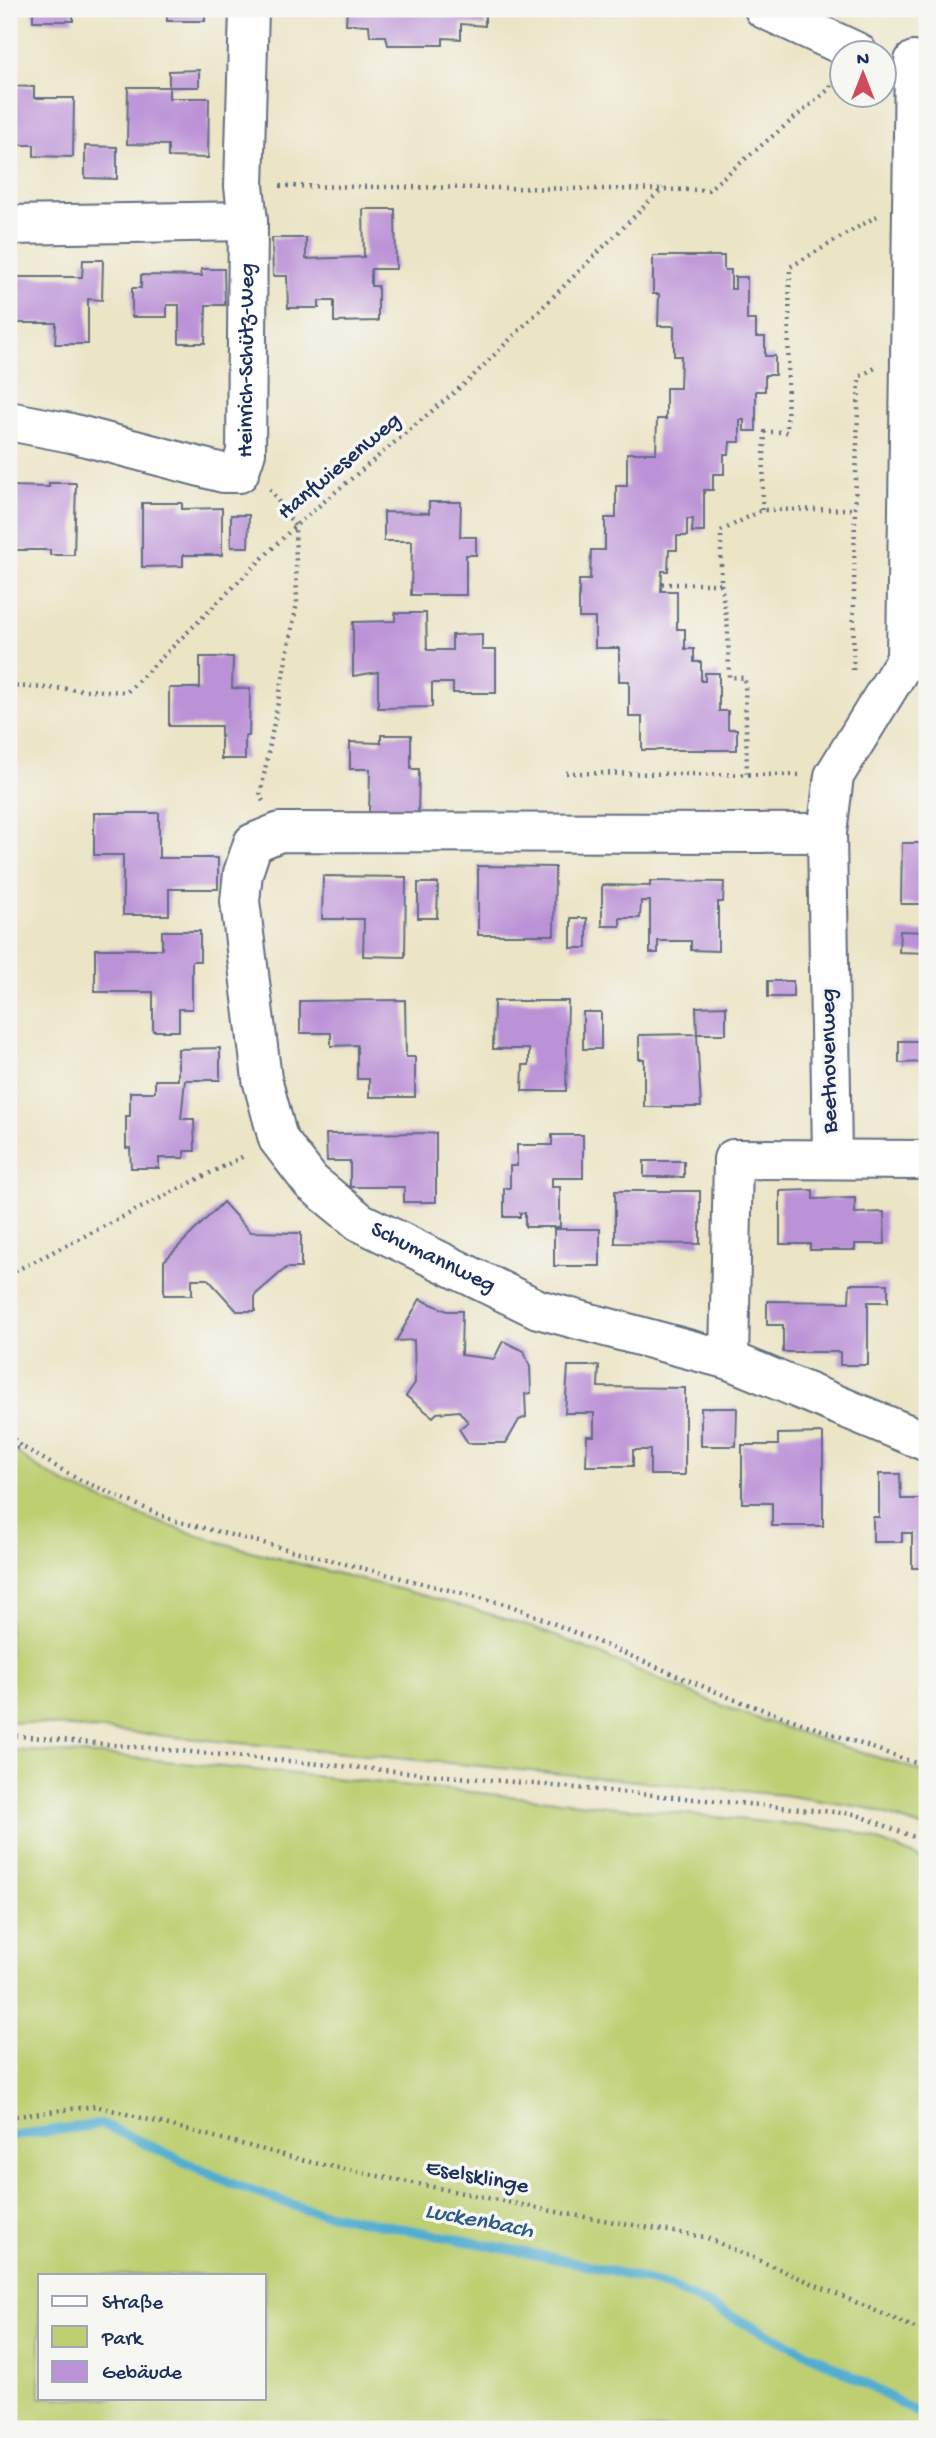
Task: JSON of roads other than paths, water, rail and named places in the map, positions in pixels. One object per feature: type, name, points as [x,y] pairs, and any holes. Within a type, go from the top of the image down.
[{"type":"street","name":"Heinrich-Schütz-Weg","points":[[9,421],[71,433],[223,473],[239,473],[246,452],[246,203],[250,9]]},
{"type":"street","points":[[764,9],[828,39]]},
{"type":"street","name":"Beethovenweg","points":[[729,1360],[733,1159],[832,1158],[827,833],[834,776],[917,660],[908,60]]},
{"type":"street","points":[[9,225],[246,203]]},
{"type":"street","name":"Schumannweg","points":[[827,833],[280,832],[253,843],[243,873],[240,901],[262,1079],[278,1139],[312,1182],[360,1222],[538,1309],[729,1360],[927,1441]]},
{"type":"street","points":[[832,1158],[927,1160]]},
{"type":"waterway","name":"Luckenbach","points":[[9,2136],[102,2124],[235,2185],[304,2209],[588,2265],[670,2287],[828,2363],[927,2418]]}]
